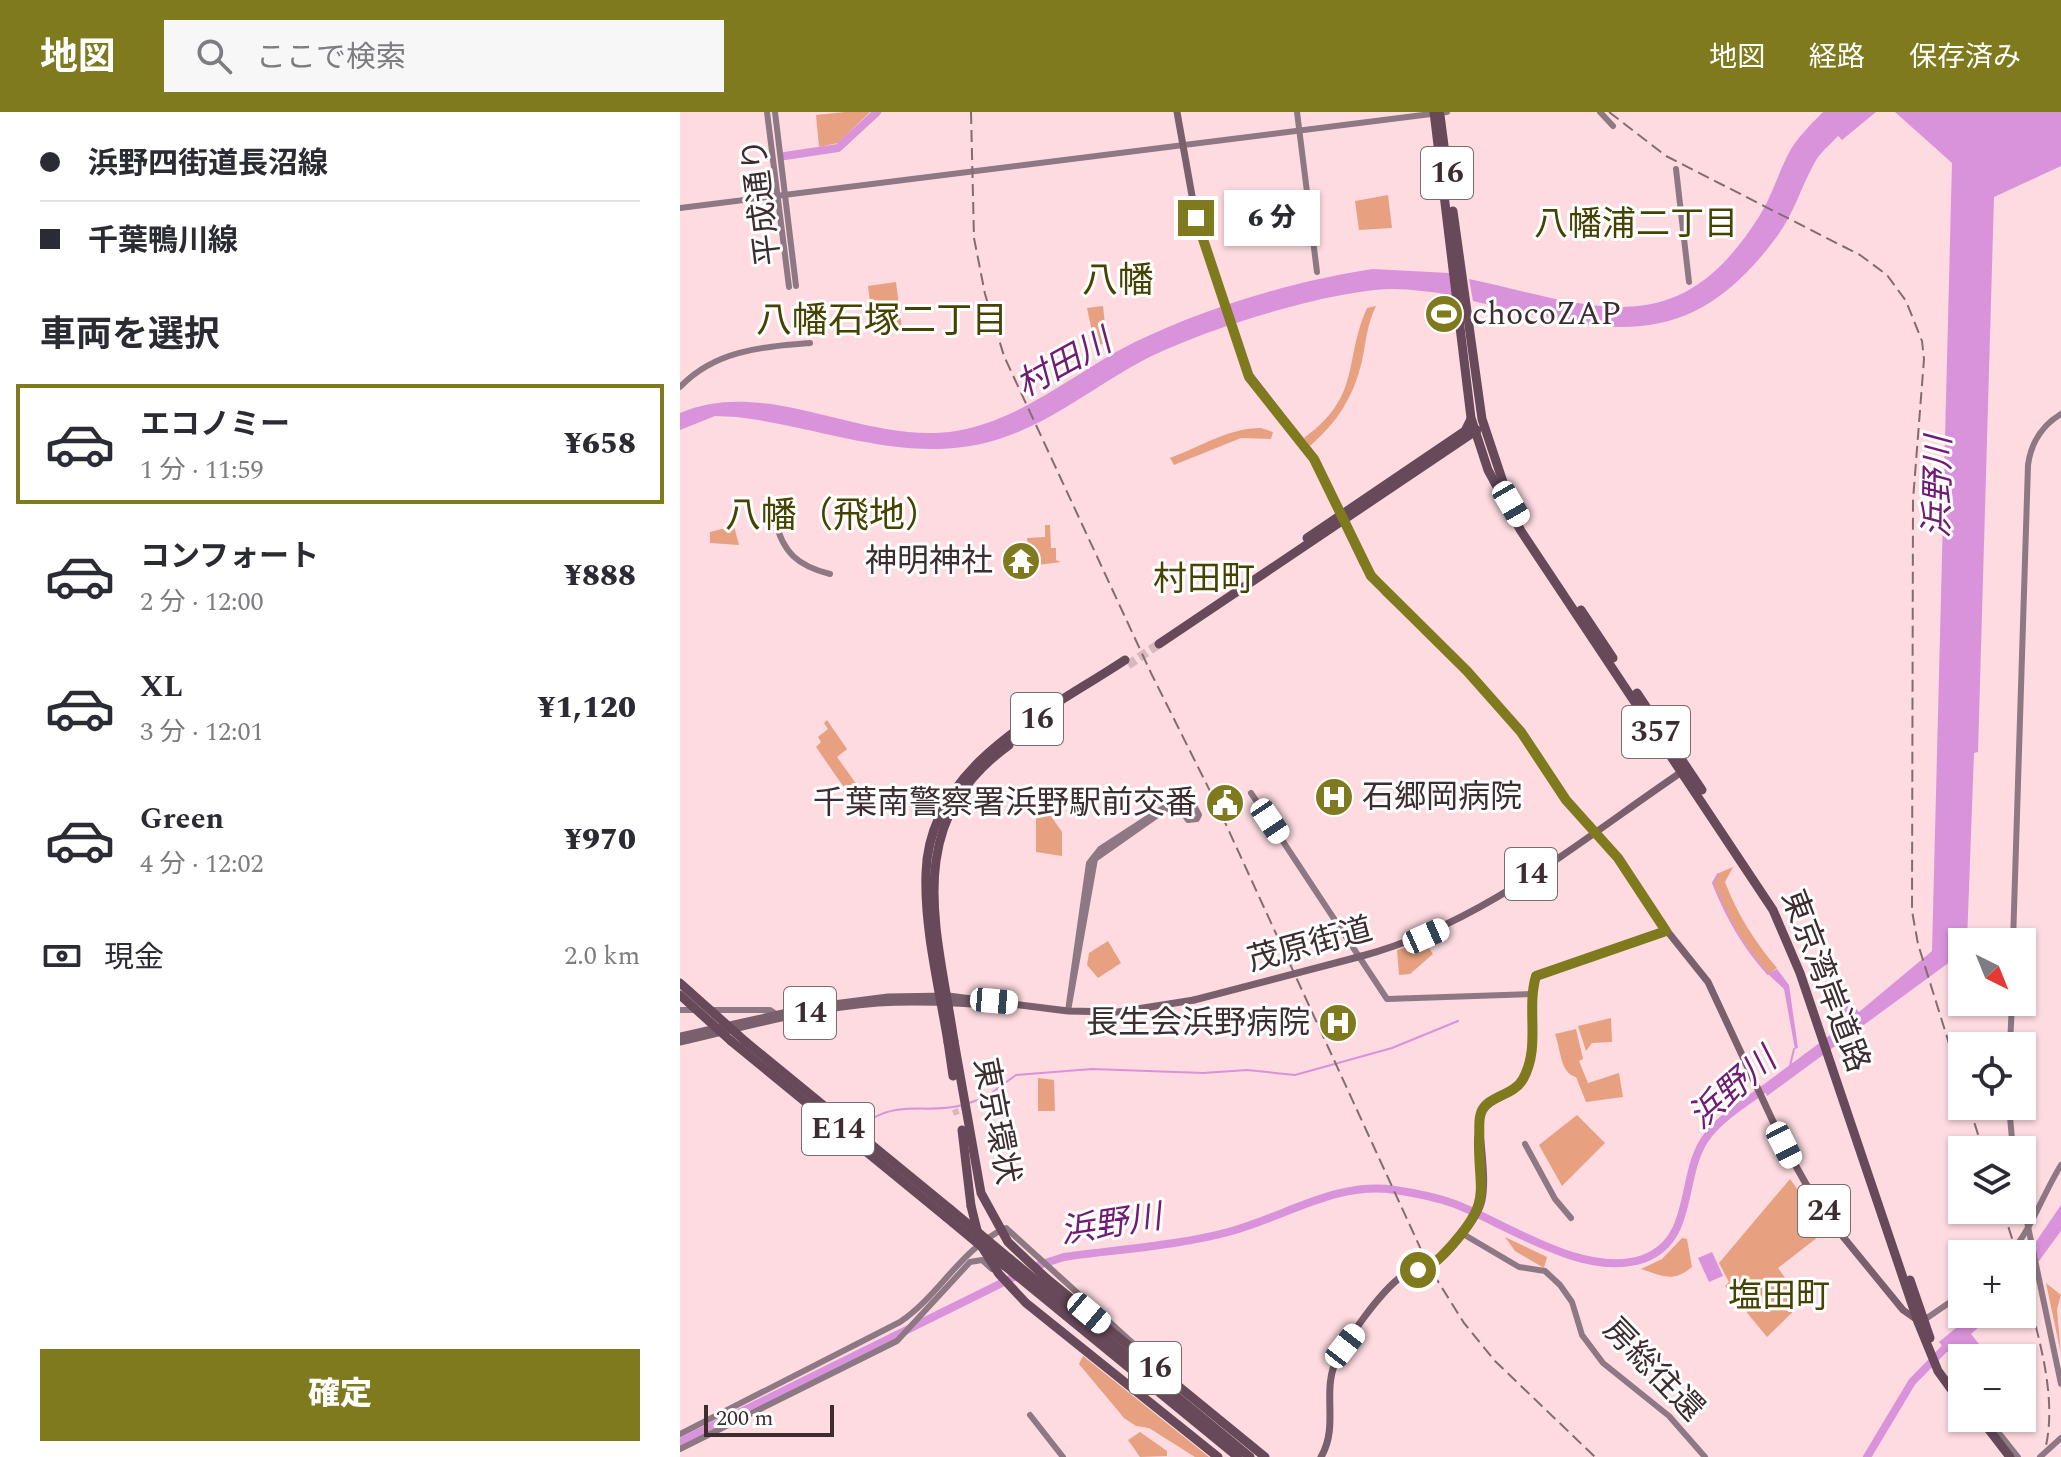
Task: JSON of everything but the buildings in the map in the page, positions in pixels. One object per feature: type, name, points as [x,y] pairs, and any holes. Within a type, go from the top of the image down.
[{"type":"highway","name":"東京湾岸道路","points":[[1437,113],[1457,232],[1458,270]]},
{"type":"highway","name":"東京湾岸道路","points":[[1437,113],[1478,433],[1522,524],[1777,906],[1796,947],[1921,1321],[1942,1378],[1948,1386]]},
{"type":"highway","name":"16","points":[[1462,302],[1478,433]]},
{"type":"highway","points":[[1476,419],[1465,431],[1343,518],[1281,552],[1157,642],[1343,518],[1478,433]]},
{"type":"highway","points":[[1421,461],[1478,433]]},
{"type":"highway","name":"東京環状","points":[[1127,662],[994,757],[968,780],[951,809],[939,836],[932,880],[945,1001],[971,1206],[980,1243],[1005,1266],[1010,1288],[1107,1371],[1218,1457]]},
{"type":"highway","name":"E14","points":[[680,983],[948,1213],[1005,1266],[1038,1282],[1250,1457]]},
{"type":"highway","name":"E14","points":[[680,995],[731,1041],[948,1213]]},
{"type":"highway","name":"16","points":[[945,1001],[955,1019],[969,1107]]},
{"type":"highway","name":"東京環状","points":[[951,1042],[981,1193],[1008,1242],[1038,1282],[1203,1404],[1265,1457]]},
{"type":"highway","name":"E14","points":[[1038,1282],[1238,1457]]},
{"type":"highway","name":"東京湾岸道路","points":[[1930,1346],[1948,1374]]},
{"type":"highway","points":[[1984,1432],[2003,1457]]},
{"type":"highway","points":[[1991,1432],[2010,1457]]},
{"type":"main road","name":"24","points":[[1177,112],[1196,218],[1232,332],[1253,382],[1307,449],[1357,552],[1375,581],[1503,711],[1529,742],[1566,800],[1618,858],[1666,931],[1708,982],[1791,1160],[1822,1208],[1903,1310],[1921,1321]]},
{"type":"main road","name":"茂原街道","points":[[680,1036],[876,1003],[945,1001],[1068,1011],[1138,1011],[1194,1000],[1362,956],[1408,943],[1456,922],[1685,770]]},
{"type":"main road","points":[[1321,1457],[1332,1433],[1331,1383],[1338,1357],[1392,1285],[1403,1275],[1437,1262],[1463,1234],[1480,1207],[1483,1182],[1480,1115],[1487,1105],[1516,1088],[1524,1078],[1531,1055],[1535,979],[1543,972],[1666,931]]},
{"type":"main road","name":"茂原街道","points":[[680,1042],[780,1017]]},
{"type":"street","name":"平成通り","points":[[767,112],[793,286]]},
{"type":"street","name":"平成通り","points":[[775,112],[781,196]]},
{"type":"street","points":[[1297,112],[1317,272]]},
{"type":"street","points":[[680,208],[1447,112]]},
{"type":"street","points":[[1600,112],[1613,126]]},
{"type":"street","points":[[1676,169],[1689,282]]},
{"type":"street","points":[[680,387],[702,368],[733,354],[810,343]]},
{"type":"street","points":[[2013,928],[2029,453],[2040,432],[2061,414]]},
{"type":"street","points":[[775,520],[783,544],[794,561],[830,574]]},
{"type":"street","points":[[1251,793],[1362,956],[1385,996],[1391,1000],[1533,994]]},
{"type":"street","points":[[1068,1011],[1089,863],[1100,849],[1180,797],[1186,794],[1198,817],[1188,820],[1179,807],[1180,797]]},
{"type":"street","points":[[1068,1011],[1092,864],[1101,851],[1169,807],[1179,807]]},
{"type":"street","points":[[680,1010],[770,1010],[780,1017]]},
{"type":"street","points":[[1525,1144],[1555,1199],[1571,1218]]},
{"type":"street","points":[[2020,1240],[2061,1165]]},
{"type":"street","points":[[2027,1224],[2061,1384]]},
{"type":"street","points":[[680,1434],[900,1322],[929,1300],[980,1243],[1009,1228],[1203,1404]]},
{"type":"street","name":"房総往還","points":[[1463,1234],[1519,1267],[1545,1271],[1572,1302],[1582,1335],[1603,1363],[1669,1416],[1705,1457]]},
{"type":"street","points":[[680,1449],[897,1341],[970,1262],[982,1260],[1005,1266]]},
{"type":"street","points":[[1921,1321],[1948,1303]]},
{"type":"street","points":[[1030,1415],[1063,1457]]},
{"type":"street","points":[[1998,1432],[2018,1457]]},
{"type":"street","points":[[2040,1457],[2061,1438]]},
{"type":"shaded area","points":[[870,112],[838,143],[819,147],[816,115]]},
{"type":"shaded area","points":[[1823,112],[1876,112],[1842,140],[1838,136],[1822,153],[1778,235],[1744,275],[1710,302],[1676,319],[1640,326],[1603,326],[1563,321],[1473,301],[1469,279],[1556,299],[1631,307],[1665,300],[1698,284],[1729,257],[1760,215],[1791,149]]},
{"type":"shaded area","points":[[1895,112],[2061,112],[2061,166],[1994,197],[1978,752],[1974,753],[1968,928],[1948,928],[1948,963],[1767,1096],[1763,1085],[1845,1024],[1838,1005],[1846,998],[1859,1012],[1932,951],[1952,163]]},
{"type":"shaded area","points":[[1388,195],[1392,228],[1359,230],[1355,201]]},
{"type":"shaded area","points":[[1373,269],[1449,273],[1452,295],[1400,289],[1365,291],[1300,304],[1229,325],[1166,349],[1045,419],[1004,438],[981,444],[919,449],[888,446],[766,421],[715,416],[680,430],[680,413],[713,403],[747,402],[782,406],[887,429],[922,433],[956,431],[1004,417],[1027,406],[1135,342],[1192,318],[1282,288]]},
{"type":"shaded area","points":[[896,282],[902,330],[874,334],[868,286]]},
{"type":"shaded area","points":[[1103,306],[1107,343],[1095,346],[1087,308]]},
{"type":"shaded area","points":[[1376,306],[1349,398],[1329,427],[1310,446],[1304,438],[1335,408],[1348,378],[1367,308]]},
{"type":"shaded area","points":[[1261,428],[1273,432],[1271,439],[1241,438],[1174,465],[1170,458],[1226,435]]},
{"type":"shaded area","points":[[1045,525],[1050,525],[1051,548],[1056,548],[1056,560],[1061,562],[1030,566],[1027,538],[1045,537]]},
{"type":"shaded area","points":[[734,526],[739,545],[710,543],[710,532]]},
{"type":"shaded area","points":[[827,720],[847,749],[837,757],[857,785],[853,788],[843,786],[816,747],[821,742],[818,737],[828,729],[824,723]]},
{"type":"shaded area","points":[[1046,809],[1062,832],[1062,856],[1036,852],[1036,819]]},
{"type":"shaded area","points":[[1733,867],[1725,882],[1747,927],[1777,968],[1769,974],[1737,931],[1713,883],[1719,873]]},
{"type":"shaded area","points":[[1108,941],[1121,963],[1098,978],[1087,965],[1089,953]]},
{"type":"shaded area","points":[[1425,942],[1433,954],[1410,974],[1399,975],[1397,950]]},
{"type":"shaded area","points":[[1777,969],[1789,985],[1798,1048],[1795,1049],[1784,989],[1768,974]]},
{"type":"shaded area","points":[[1611,1018],[1612,1042],[1592,1043],[1586,1051],[1578,1026]]},
{"type":"shaded area","points":[[1576,1029],[1583,1059],[1579,1061],[1588,1083],[1619,1073],[1623,1097],[1586,1102],[1576,1077],[1564,1066],[1555,1034]]},
{"type":"shaded area","points":[[1038,1078],[1054,1080],[1055,1111],[1038,1111]]},
{"type":"shaded area","points":[[1577,1115],[1605,1143],[1562,1186],[1539,1145]]},
{"type":"shaded area","points":[[1790,1179],[1827,1230],[1778,1268],[1803,1302],[1767,1337],[1725,1286],[1729,1282],[1719,1263]]},
{"type":"shaded area","points":[[2061,1205],[2061,1231],[2036,1265],[2036,1242]]},
{"type":"shaded area","points":[[1505,1237],[1547,1257],[1544,1268],[1515,1251]]},
{"type":"shaded area","points":[[1682,1238],[1687,1239],[1692,1267],[1673,1277],[1641,1269],[1662,1259]]},
{"type":"shaded area","points":[[1712,1252],[1723,1276],[1709,1282],[1698,1258]]},
{"type":"shaded area","points":[[2046,1283],[2061,1295],[2057,1309],[2061,1354]]},
{"type":"shaded area","points":[[1956,1328],[1978,1328],[1971,1334],[1979,1344],[1948,1344],[1947,1352],[1939,1342]]},
{"type":"shaded area","points":[[1083,1356],[1209,1457],[1195,1457],[1149,1428],[1136,1426],[1124,1418],[1079,1364]]},
{"type":"shaded area","points":[[1140,1432],[1167,1451],[1167,1456],[1140,1457],[1128,1440]]},
{"type":"waterway","points":[[785,156],[838,148],[877,112]]},
{"type":"waterway","points":[[1718,874],[1713,883],[1724,907],[1743,942],[1768,974]]},
{"type":"waterway","points":[[969,1103],[986,1097],[1016,1075],[1092,1069],[1203,1073],[1247,1070],[1295,1075],[1392,1048],[1458,1021]]},
{"type":"waterway","points":[[1790,1066],[1794,1049]]},
{"type":"waterway","name":"浜野川","points":[[1039,1265],[1064,1257],[1212,1236],[1252,1225],[1333,1195],[1374,1189],[1410,1192],[1448,1202],[1571,1256],[1596,1262],[1620,1263],[1643,1259],[1660,1250],[1672,1237],[1699,1150],[1708,1135],[1727,1116],[1764,1089]]},
{"type":"waterway","points":[[872,1119],[894,1110],[963,1105]]},
{"type":"waterway","name":"浜野川","points":[[680,1442],[1020,1274]]},
{"type":"waterway","points":[[1867,1457],[1912,1382],[1951,1342]]},
{"type":"tunnel","points":[[1128,665],[1159,644]]},
{"type":"tunnel","points":[[953,1113],[966,1108]]},
{"type":"railway","points":[[971,112],[974,238],[985,294],[1004,356],[1151,673],[1217,805],[1429,1267],[1464,1323],[1495,1361],[1595,1457]]},
{"type":"railway","points":[[1609,112],[1666,156],[1860,255],[1887,275],[1906,301],[1922,341],[1924,359],[1913,500],[1912,911],[1918,944],[1948,1040]]},
{"type":"railway","points":[[1973,1120],[1979,1136]]},
{"type":"railway","points":[[2007,1224],[2013,1240]]},
{"type":"railway","points":[[2036,1326],[2048,1389],[2048,1435],[2043,1457]]},
{"type":"place","name":"chocoZAP","points":[[1444,314]]},
{"type":"place","name":"神明神社","points":[[1021,561]]},
{"type":"place","name":"石郷岡病院","points":[[1334,797]]},
{"type":"place","name":"千葉南警察署浜野駅前交番","points":[[1225,803]]},
{"type":"place","name":"長生会浜野病院","points":[[1338,1023]]},
{"type":"district","name":"八幡浦二丁目","points":[[1636,225]]},
{"type":"district","name":"八幡","points":[[1118,281]]},
{"type":"district","name":"八幡石塚二丁目","points":[[882,321]]},
{"type":"district","name":"八幡（飛地）","points":[[833,516]]},
{"type":"district","name":"村田町","points":[[1204,580]]},
{"type":"district","name":"塩田町","points":[[1779,1297]]},
{"type":"route","points":[[1196,218],[1249,377],[1296,432],[1314,459],[1371,576],[1467,671],[1521,732],[1566,800],[1618,858],[1666,931],[1536,976],[1531,1055],[1524,1078],[1516,1088],[1487,1105],[1480,1115],[1479,1152],[1483,1182],[1480,1207],[1465,1231],[1437,1262],[1418,1270]]},
{"type":"water label","name":"村田川","points":[[1064,364]]}]
